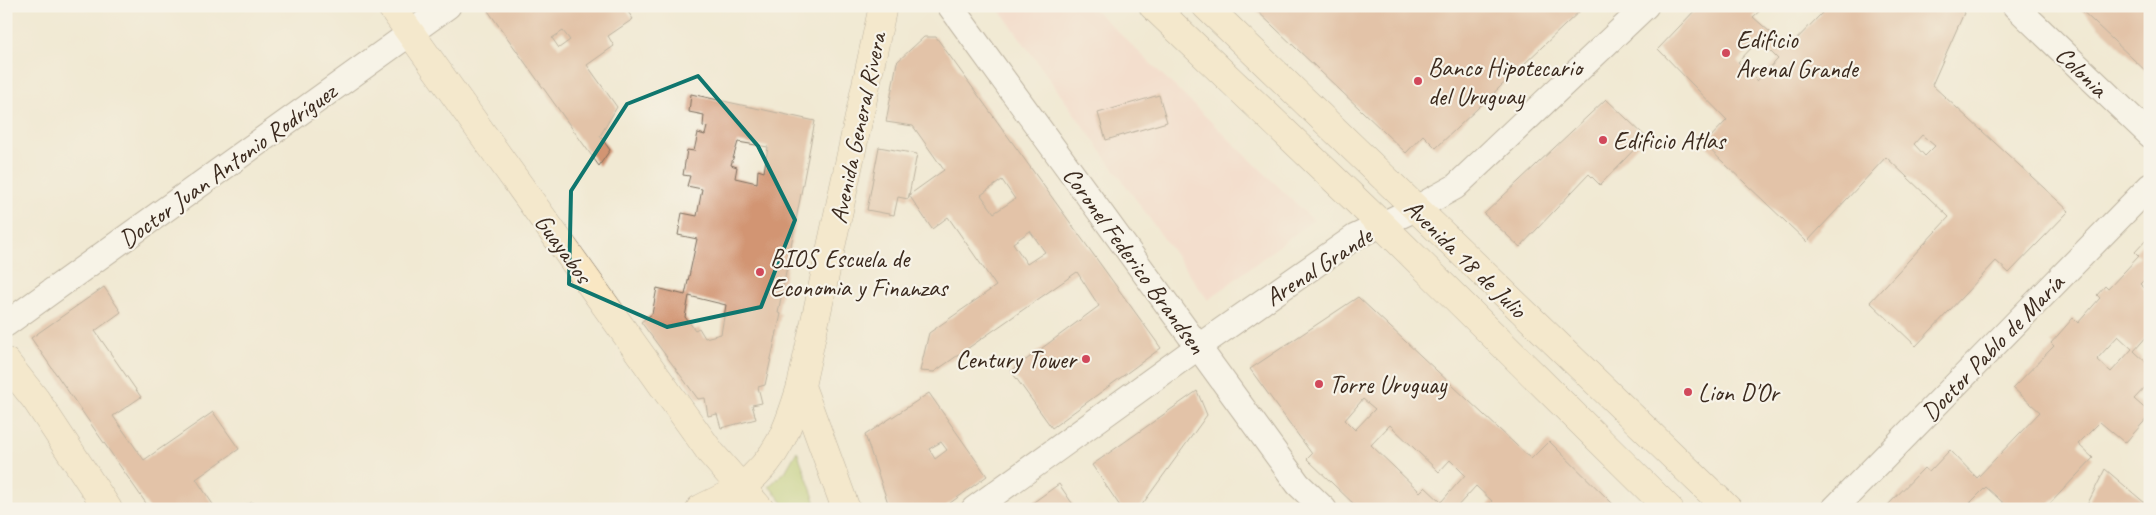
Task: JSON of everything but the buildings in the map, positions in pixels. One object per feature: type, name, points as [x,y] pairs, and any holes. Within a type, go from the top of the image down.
[{"type":"main road","name":"Guayabos","points":[[391,6],[711,453],[741,488]]},
{"type":"main road","name":"Avenida General Rivera","points":[[700,509],[741,488],[778,448],[789,427],[801,386],[883,6]]},
{"type":"main road","name":"Avenida 18 de Julio","points":[[1153,6],[1382,225],[1669,509]]},
{"type":"main road","name":"Avenida 18 de Julio","points":[[1206,6],[1728,509]]},
{"type":"main road","points":[[6,362],[36,400],[108,509]]},
{"type":"main road","points":[[801,386],[846,509]]},
{"type":"main road","points":[[741,488],[760,509]]},
{"type":"street","name":"Doctor Juan Antonio Rodríguez","points":[[6,324],[448,6]]},
{"type":"street","name":"Coronel Federico Brandsen","points":[[950,6],[1298,484],[1324,509]]},
{"type":"street","name":"Arenal Grande","points":[[974,509],[1198,346],[1355,237],[1415,209],[1455,187],[1646,6]]},
{"type":"street","name":"Colonia","points":[[2015,6],[2150,135]]},
{"type":"street","name":"Doctor Pablo de María","points":[[1834,509],[2150,186]]},
{"type":"highlighted area","points":[[698,76],[758,146],[795,220],[761,307],[667,327],[569,284],[571,191],[627,104]]},
{"type":"shaded area","points":[[997,6],[1091,6],[1313,220],[1208,300]]},
{"type":"green space","points":[[797,451],[818,509],[788,509],[769,486],[785,472]]},
{"type":"place","name":"Edificio Arenal Grande","points":[[1726,53]]},
{"type":"place","name":"Banco Hipotecario del Uruguay","points":[[1418,81]]},
{"type":"place","name":"Edificio Atlas","points":[[1603,140]]},
{"type":"place","name":"BIOS Escuela de Economia y Finanzas","points":[[760,272]]},
{"type":"place","name":"Century Tower","points":[[1086,359]]},
{"type":"place","name":"Torre Uruguay","points":[[1319,384]]},
{"type":"place","name":"Lion D'Or","points":[[1688,392]]}]
